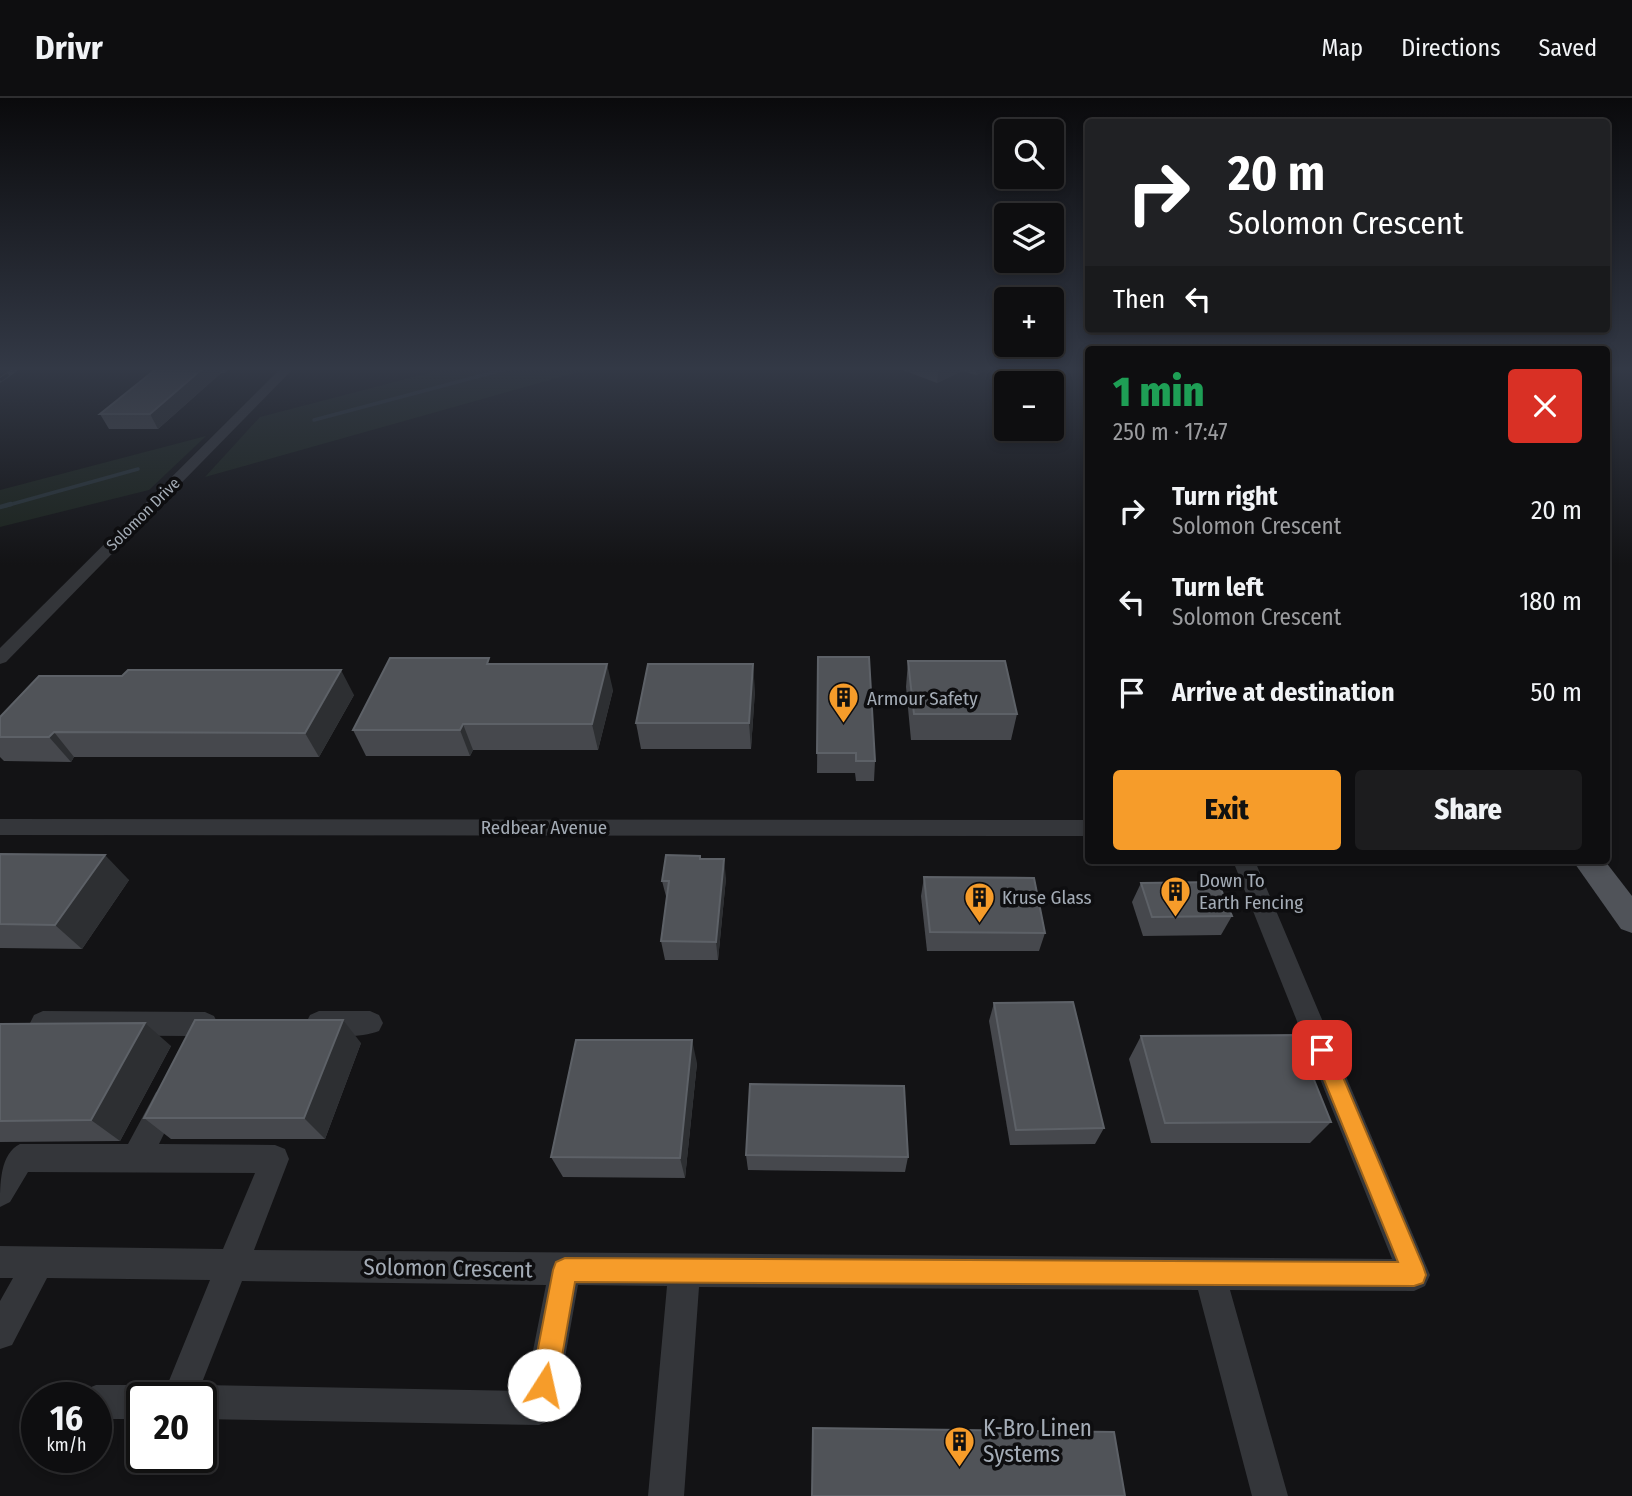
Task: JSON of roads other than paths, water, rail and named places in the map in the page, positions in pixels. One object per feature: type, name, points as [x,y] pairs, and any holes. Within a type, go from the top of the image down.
[{"type":"main road","points":[[1590,864],[1632,920]]},
{"type":"street","name":"Solomon Drive","points":[[0,658],[222,434]]},
{"type":"street","name":"Redbear Avenue","points":[[0,827],[1085,828]]},
{"type":"street","name":"Solomon Crescent","points":[[0,1262],[565,1270],[1414,1275],[1245,864]]},
{"type":"street","points":[[43,1023],[233,1024]]},
{"type":"street","points":[[288,1023],[370,1023]]},
{"type":"street","points":[[136,1159],[205,1024]]},
{"type":"street","points":[[0,1192],[20,1158],[275,1159],[185,1382]]},
{"type":"street","points":[[0,1333],[38,1262]]},
{"type":"street","points":[[217,1402],[539,1408],[565,1270]]},
{"type":"street","points":[[666,1496],[684,1271]]},
{"type":"street","points":[[1209,1272],[1270,1496]]},
{"type":"waterway","points":[[5,506],[138,469]]},
{"type":"waterway","points":[[0,507],[11,504]]},
{"type":"place","name":"Armour Safety","points":[[844,725]]},
{"type":"place","name":"Down To Earth Fencing","points":[[1176,918]]},
{"type":"place","name":"Kruse Glass","points":[[979,924]]},
{"type":"place","name":"K-Bro Linen Systems","points":[[960,1468]]}]
